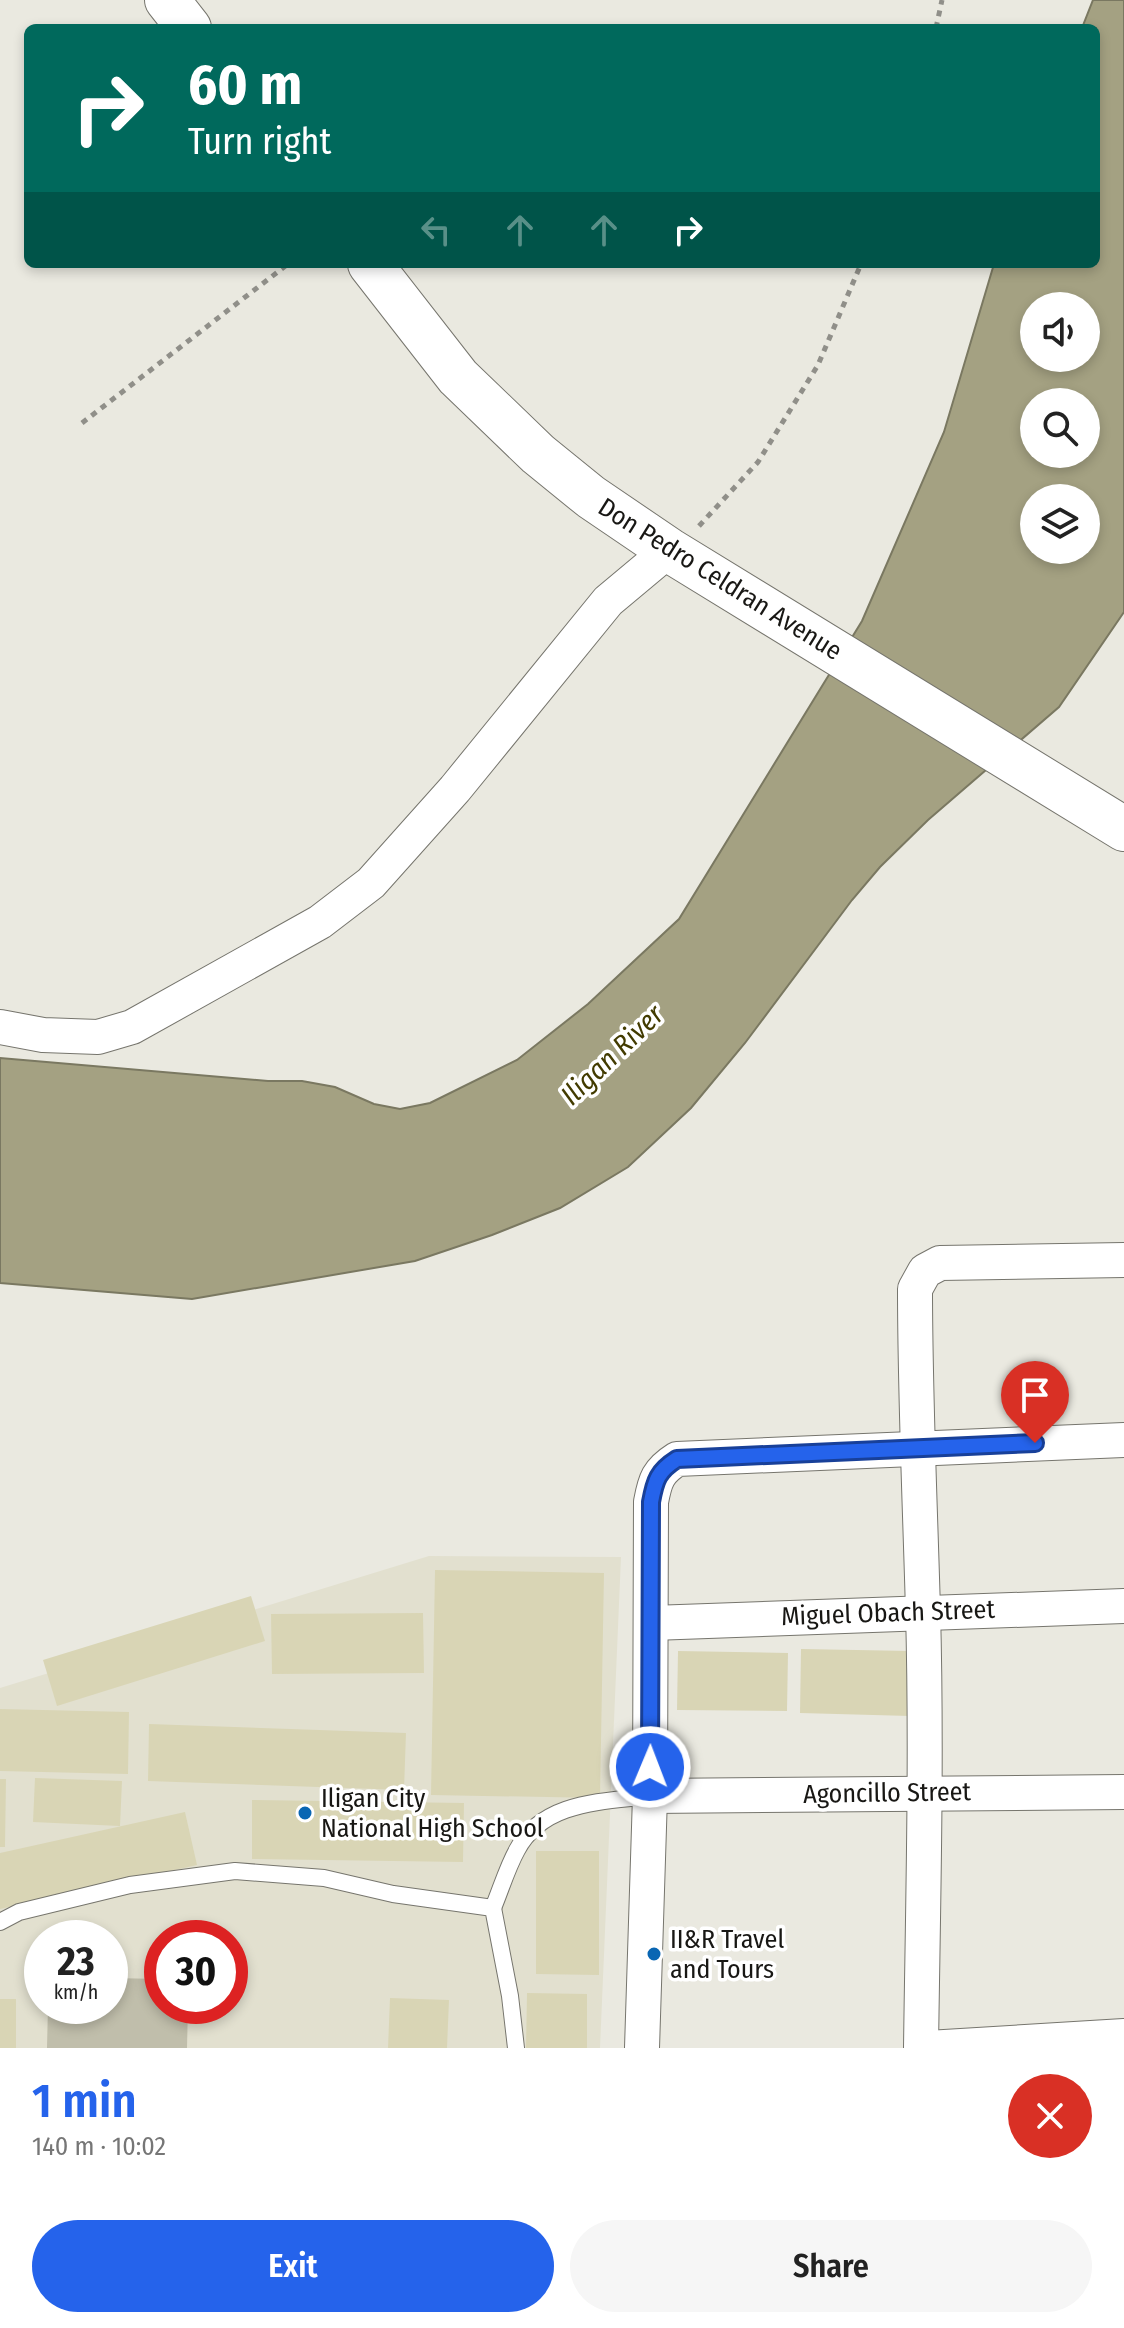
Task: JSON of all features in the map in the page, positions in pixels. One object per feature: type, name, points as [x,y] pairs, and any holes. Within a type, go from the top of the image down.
[{"type":"main road","points":[[167,0],[186,24]]},
{"type":"main road","name":"Don Pedro Celdran Avenue","points":[[373,268],[458,377],[538,454],[591,497],[686,560],[1118,826]]},
{"type":"street","points":[[0,1027],[43,1035],[98,1037],[132,1027],[320,922],[371,883],[455,789],[608,601],[686,560]]},
{"type":"street","points":[[921,2048],[925,1792],[915,1289],[925,1271],[940,1263],[1124,1260]]},
{"type":"street","points":[[642,2048],[650,1796],[651,1502],[654,1483],[664,1467],[677,1459],[1124,1440]]},
{"type":"street","name":"Miguel Obach Street","points":[[652,1623],[1124,1606]]},
{"type":"street","name":"Agoncillo Street","points":[[650,1796],[1124,1792]]},
{"type":"street","points":[[928,2048],[1124,2036]]},
{"type":"lane","points":[[516,2048],[510,1996],[493,1908],[518,1848],[539,1824],[570,1807],[650,1796]]},
{"type":"lane","points":[[0,1922],[19,1912],[130,1885],[235,1871],[324,1878],[393,1894],[493,1908]]},
{"type":"path","points":[[937,24],[942,0]]},
{"type":"path","points":[[82,423],[283,268]]},
{"type":"path","points":[[686,560],[706,520],[758,462],[818,365],[859,268]]},
{"type":"shaded area","name":"Iligan City National High School","points":[[429,1556],[621,1557],[600,2048],[0,2048],[0,1688]]},
{"type":"shaded area","points":[[128,1978],[144,1979],[144,2024],[188,2024],[187,2048],[47,2048],[48,2024],[128,2024]]},
{"type":"water","name":"Iligan River","points":[[1093,0],[1124,0],[1124,612],[1059,707],[928,820],[880,867],[691,1108],[628,1167],[560,1208],[415,1261],[192,1299],[0,1283],[0,1058],[268,1081],[302,1081],[335,1087],[374,1104],[400,1109],[430,1103],[517,1060],[588,1004],[679,919],[862,621],[944,432],[993,268],[1100,268],[1100,24],[1084,24]]},
{"type":"building","points":[[435,1570],[604,1573],[600,1798],[431,1795]]},
{"type":"building","points":[[251,1596],[265,1641],[57,1706],[43,1660]]},
{"type":"building","points":[[423,1613],[424,1673],[272,1674],[271,1614]]},
{"type":"building","points":[[801,1649],[911,1651],[910,1716],[800,1713]]},
{"type":"building","points":[[678,1651],[788,1653],[787,1711],[677,1710]]},
{"type":"building","points":[[0,1709],[129,1712],[128,1774],[0,1771]]},
{"type":"building","points":[[149,1724],[406,1733],[404,1790],[148,1781]]},
{"type":"building","points":[[35,1778],[122,1781],[120,1826],[33,1822]]},
{"type":"building","points":[[0,1779],[6,1779],[5,1847],[0,1847]]},
{"type":"building","points":[[252,1800],[464,1803],[463,1862],[252,1859]]},
{"type":"building","points":[[185,1812],[197,1865],[0,1909],[0,1853]]},
{"type":"building","points":[[536,1851],[599,1851],[599,1975],[536,1974]]},
{"type":"building","points":[[527,1993],[587,1994],[587,2048],[526,2048]]},
{"type":"building","points":[[390,1998],[449,2000],[447,2048],[388,2048]]},
{"type":"building","points":[[0,1999],[16,1999],[16,2048],[0,2048]]},
{"type":"place","name":"Iligan City National High School","points":[[305,1813]]},
{"type":"place","name":"II&R Travel and Tours","points":[[654,1954]]},
{"type":"route","points":[[650,1767],[651,1502],[654,1483],[664,1467],[677,1459],[1035,1443]]}]
